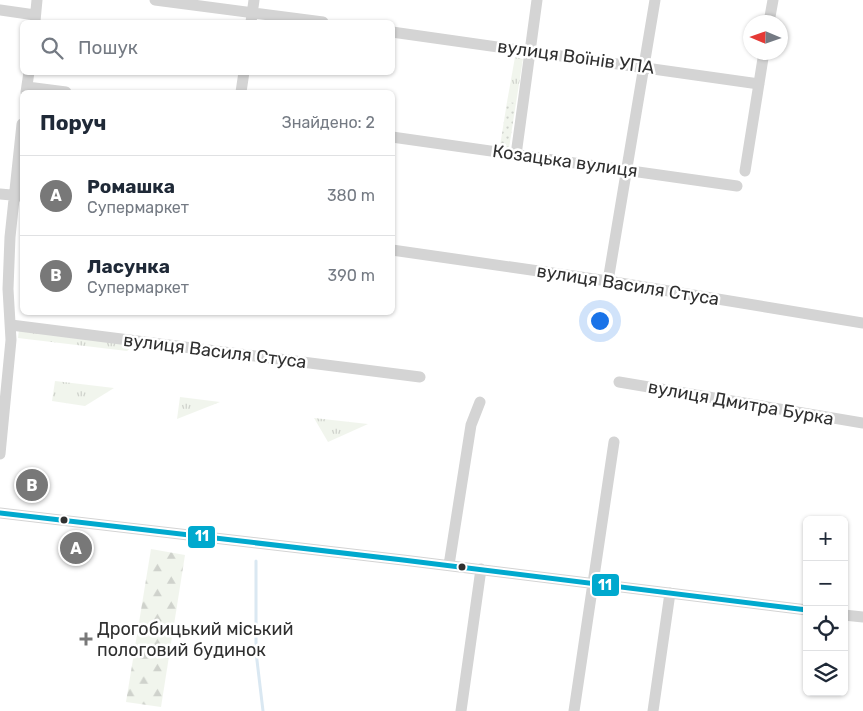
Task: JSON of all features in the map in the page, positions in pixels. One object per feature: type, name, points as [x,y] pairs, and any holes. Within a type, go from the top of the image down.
[{"type":"street","points":[[0,10],[35,19],[37,0]]},
{"type":"street","points":[[155,0],[252,18],[288,20]]},
{"type":"street","points":[[252,18],[254,0]]},
{"type":"street","points":[[516,155],[537,0]]},
{"type":"street","points":[[608,281],[655,0]]},
{"type":"street","points":[[770,15],[773,0]]},
{"type":"street","name":"вулиця Воїнів УПА","points":[[395,32],[759,84]]},
{"type":"street","points":[[745,171],[763,60]]},
{"type":"street","points":[[27,90],[29,75]]},
{"type":"street","points":[[241,90],[244,75]]},
{"type":"street","name":"Козацька вулиця","points":[[395,137],[737,186]]},
{"type":"street","points":[[0,454],[11,340],[8,289],[20,160]]},
{"type":"street","points":[[0,194],[18,196]]},
{"type":"street","name":"вулиця Василя Стуса","points":[[395,250],[608,281],[863,323]]},
{"type":"street","name":"вулиця Василя Стуса","points":[[11,324],[420,377]]},
{"type":"street","name":"вулиця Дмитра Бурка","points":[[620,382],[863,423]]},
{"type":"street","points":[[449,566],[472,425],[480,402]]},
{"type":"street","points":[[574,711],[614,442]]},
{"type":"street","points":[[0,513],[481,569],[803,610]]},
{"type":"street","points":[[461,711],[481,569]]},
{"type":"street","points":[[653,711],[670,593]]},
{"type":"street","points":[[848,615],[863,617]]},
{"type":"green space","points":[[515,57],[523,59],[516,103],[507,102]]},
{"type":"green space","points":[[507,102],[516,103],[509,148],[500,146]]},
{"type":"green space","points":[[19,329],[135,344],[127,351],[18,338]]},
{"type":"green space","points":[[55,381],[114,388],[85,406],[52,401]]},
{"type":"green space","points":[[180,397],[220,402],[177,419]]},
{"type":"green space","points":[[314,418],[368,424],[328,442]]},
{"type":"green space","points":[[151,549],[185,555],[161,707],[126,702]]},
{"type":"waterway","points":[[256,561],[256,652],[263,711]]},
{"type":"transit line","name":"11","points":[[0,513],[803,610]]},
{"type":"place","name":"Ласунка","points":[[32,485]]},
{"type":"place","name":"Ромашка","points":[[76,548]]},
{"type":"place","name":"Дрогобицький міський пологовий будинок","points":[[86,639]]}]
